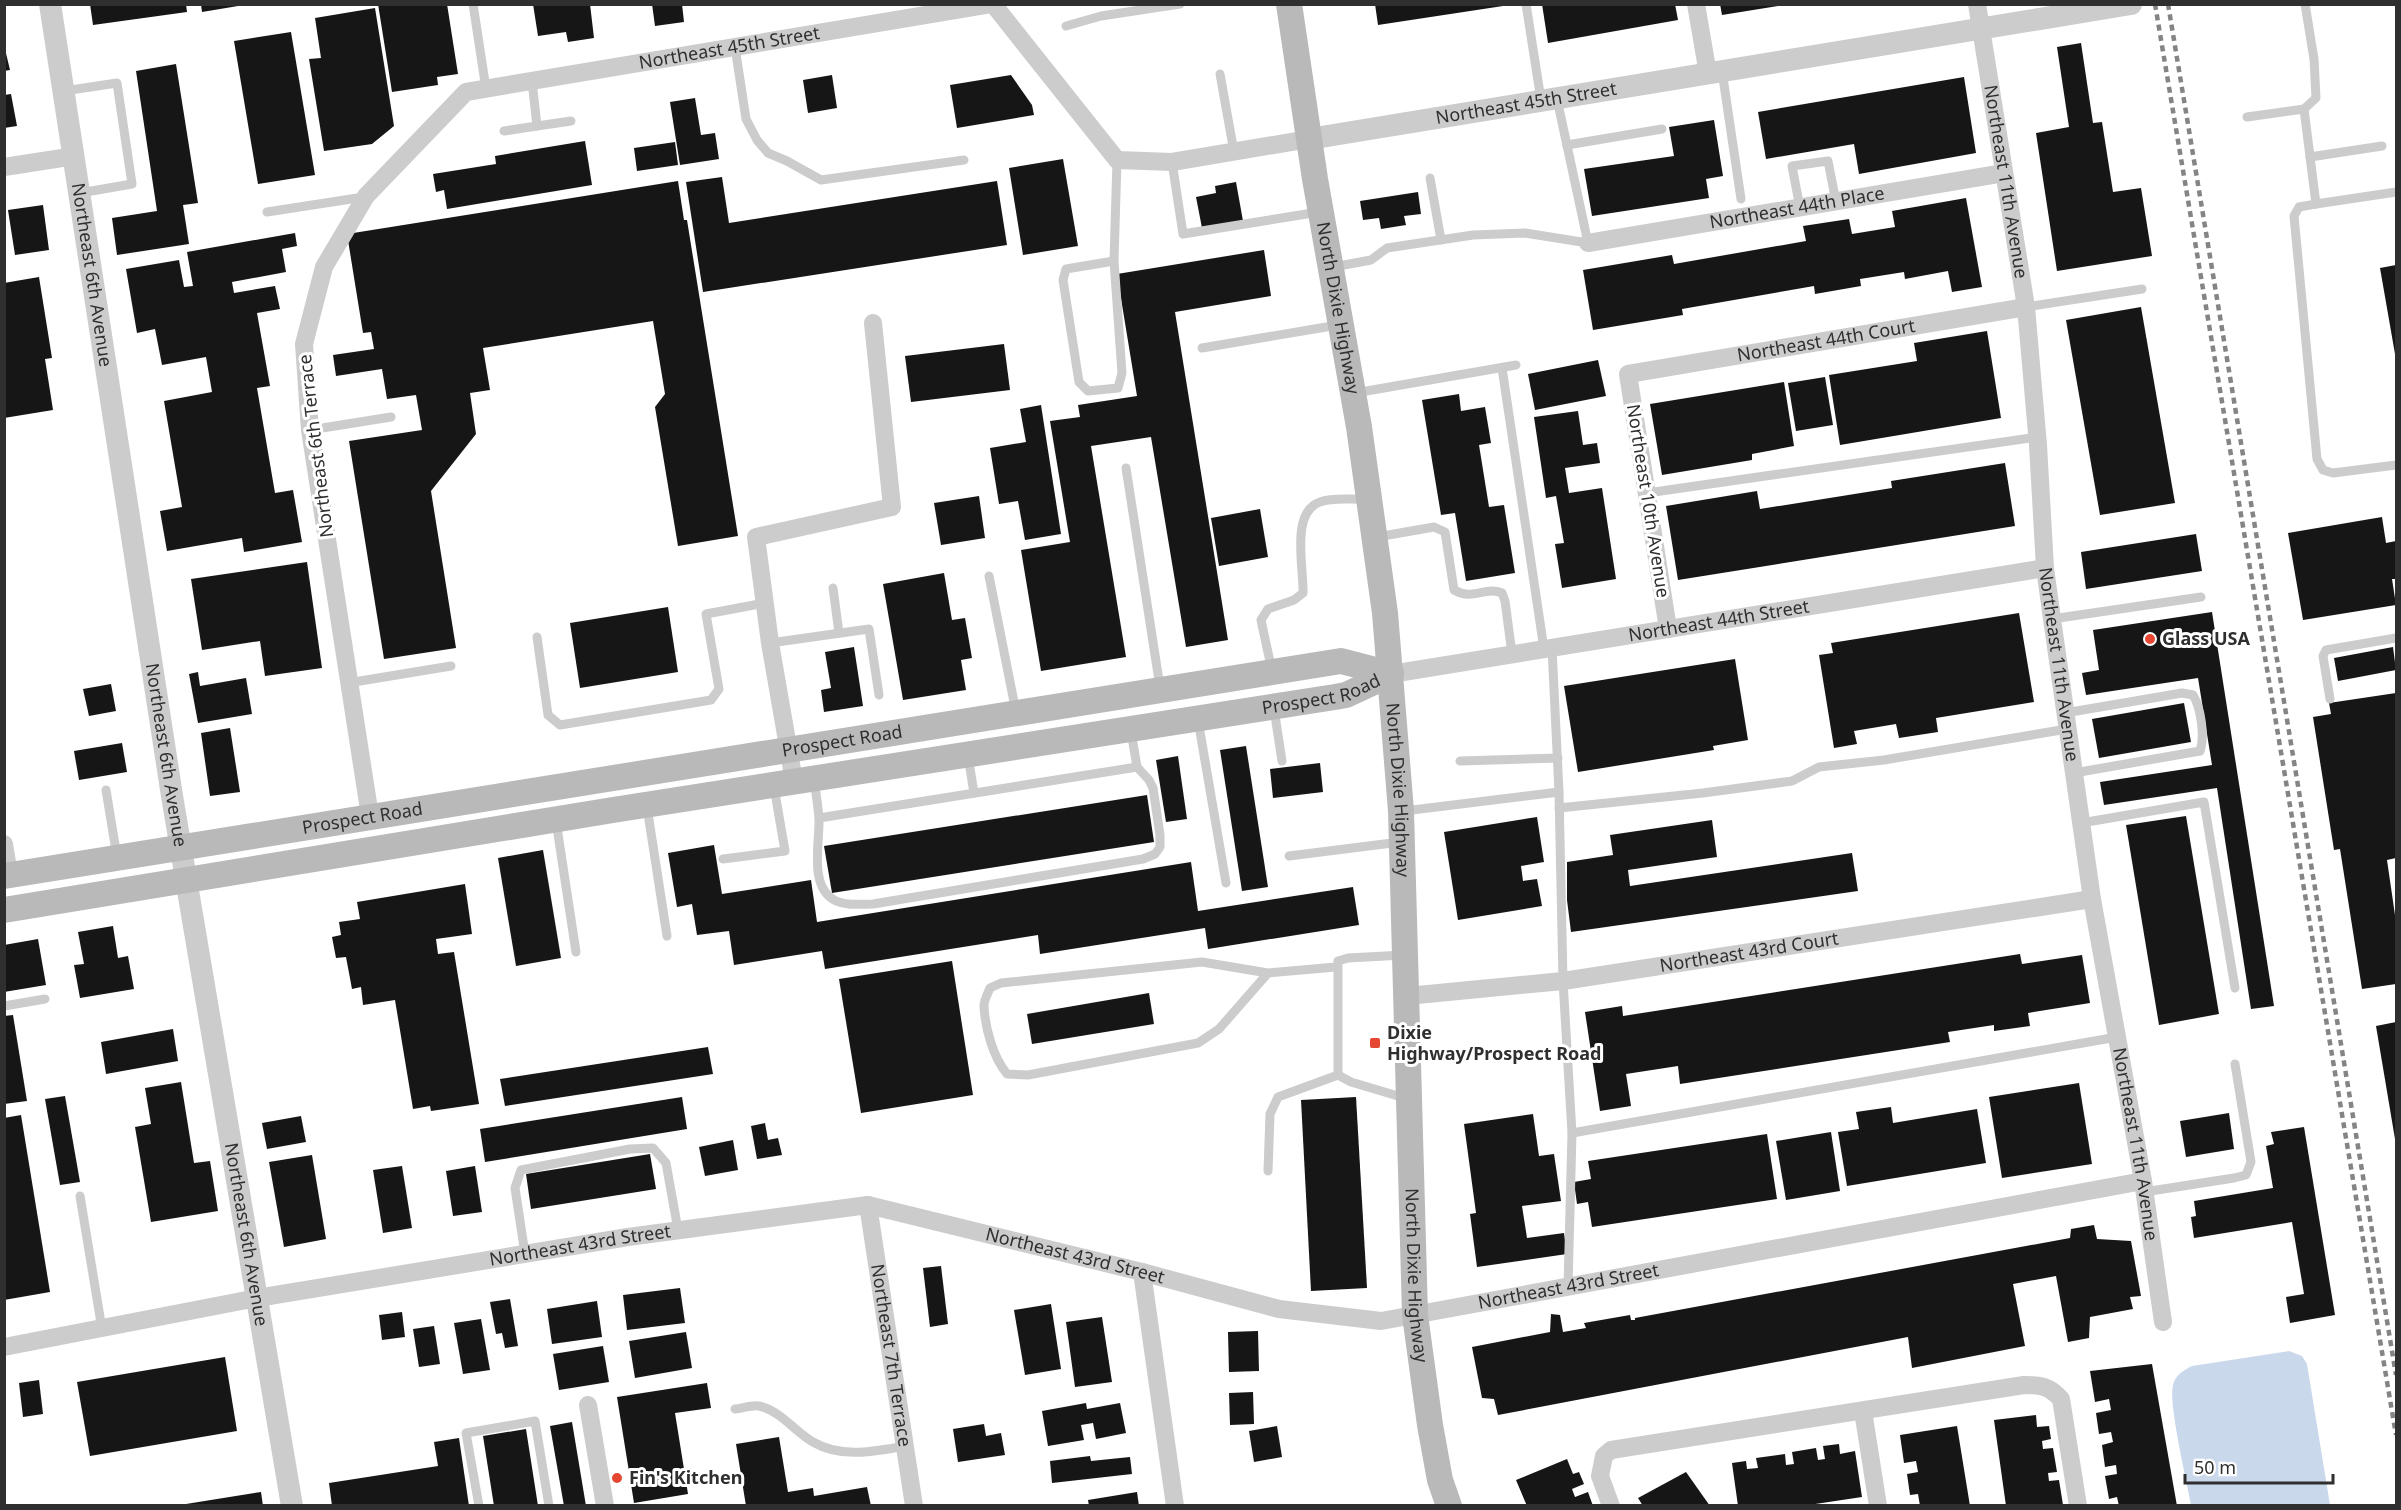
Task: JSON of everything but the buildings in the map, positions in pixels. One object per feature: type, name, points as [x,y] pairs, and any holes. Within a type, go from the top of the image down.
[{"type":"main road","name":"North Dixie Highway","points":[[1289,4],[1375,537],[1391,674],[1401,811],[1415,1315],[1432,1436],[1440,1480],[1449,1506]]},
{"type":"main road","name":"Prospect Road","points":[[7,875],[1341,661],[1391,674]]},
{"type":"main road","name":"Prospect Road","points":[[4,910],[556,819],[1346,695],[1391,674]]},
{"type":"street","name":"Northeast 6th Avenue","points":[[50,4],[180,846],[292,1506]]},
{"type":"street","name":"Northeast 45th Street","points":[[466,92],[992,4],[1116,160],[1172,162],[2131,4]]},
{"type":"street","points":[[1696,4],[1715,73]]},
{"type":"street","name":"Northeast 11th Avenue","points":[[1977,4],[2026,306],[2045,568],[2066,721],[2092,899],[2143,1186],[2163,1322]]},
{"type":"street","name":"Northeast 6th Terrace","points":[[370,816],[310,430],[304,344],[324,267],[366,196],[466,92]]},
{"type":"street","points":[[4,167],[75,156]]},
{"type":"street","name":"Northeast 44th Place","points":[[1588,243],[2004,173]]},
{"type":"street","name":"Northeast 44th Court","points":[[1628,374],[2026,306]]},
{"type":"street","points":[[794,781],[770,643],[756,537],[892,507],[873,323]]},
{"type":"street","name":"Northeast 10th Avenue","points":[[1628,374],[1668,628]]},
{"type":"street","name":"Northeast 44th Street","points":[[1391,674],[2045,568]]},
{"type":"street","points":[[4,844],[7,875]]},
{"type":"street","name":"Northeast 43rd Court","points":[[1407,996],[1563,981],[2092,899]]},
{"type":"street","name":"Northeast 43rd Street","points":[[4,1347],[257,1298],[678,1230],[868,1205],[1142,1272],[1279,1309],[1381,1321],[2143,1186]]},
{"type":"street","name":"Northeast 7th Terrace","points":[[868,1205],[914,1506]]},
{"type":"street","points":[[1142,1272],[1175,1506]]},
{"type":"street","points":[[1611,1506],[1600,1476],[1604,1456],[1611,1450],[2042,1384],[2053,1390],[2061,1399],[2078,1506]]},
{"type":"street","points":[[588,1406],[606,1506]]},
{"type":"street","points":[[1863,1411],[1878,1506]]},
{"type":"lane","points":[[473,4],[486,89]]},
{"type":"lane","points":[[1066,26],[1101,15],[1180,4]]},
{"type":"lane","points":[[1330,267],[1371,260],[1387,248],[1473,235],[1525,233],[1588,243],[1567,146],[1549,100],[1526,4]]},
{"type":"lane","points":[[2247,117],[2304,109],[2316,98],[2314,59],[2305,4]]},
{"type":"lane","points":[[735,47],[746,119],[758,140],[768,153],[821,180],[964,160]]},
{"type":"lane","points":[[1715,73],[1741,199]]},
{"type":"lane","points":[[1221,74],[1234,152]]},
{"type":"lane","points":[[532,81],[537,126]]},
{"type":"lane","points":[[64,92],[117,83],[132,184],[80,193]]},
{"type":"lane","points":[[2304,109],[2316,204]]},
{"type":"lane","points":[[504,131],[571,121]]},
{"type":"lane","points":[[1567,146],[1662,129]]},
{"type":"lane","points":[[2310,157],[2382,146]]},
{"type":"lane","points":[[1114,261],[1066,269],[1063,280],[1079,382],[1088,391],[1118,388],[1122,373],[1114,261],[1116,160]]},
{"type":"lane","points":[[1800,208],[1792,166],[1828,161],[1836,202]]},
{"type":"lane","points":[[1172,162],[1183,234],[1321,211]]},
{"type":"lane","points":[[1430,178],[1441,240]]},
{"type":"lane","points":[[2397,192],[2299,207],[2294,216],[2318,459],[2323,470],[2332,473],[2397,465]]},
{"type":"lane","points":[[267,212],[366,196]]},
{"type":"lane","points":[[2026,306],[2142,290]]},
{"type":"lane","points":[[1202,348],[1340,324]]},
{"type":"lane","points":[[1353,394],[1516,365]]},
{"type":"lane","points":[[1502,368],[1548,648],[1558,758],[1563,981],[1572,1133],[1568,1287]]},
{"type":"lane","points":[[310,430],[391,417]]},
{"type":"lane","points":[[1647,493],[2037,438]]},
{"type":"lane","points":[[1126,468],[1160,690]]},
{"type":"lane","points":[[1272,672],[1261,620],[1268,609],[1294,600],[1303,593],[1300,530],[1309,508],[1320,501],[1369,499]]},
{"type":"lane","points":[[1375,537],[1434,527],[1445,532],[1454,590],[1463,596],[1496,591],[1502,593],[1512,654]]},
{"type":"lane","points":[[989,576],[1016,712]]},
{"type":"lane","points":[[832,588],[839,633]]},
{"type":"lane","points":[[2052,619],[2201,597]]},
{"type":"lane","points":[[537,637],[548,715],[560,725],[711,700],[719,688],[706,614],[765,603]]},
{"type":"lane","points":[[770,643],[868,629],[879,695]]},
{"type":"lane","points":[[2330,699],[2323,656],[2326,650],[2397,638]]},
{"type":"lane","points":[[348,683],[451,666]]},
{"type":"lane","points":[[1559,808],[1792,781],[1819,767],[1884,760],[2066,721],[2182,693],[2193,695],[2200,725],[2202,744],[2200,751],[2074,773]]},
{"type":"lane","points":[[1273,706],[1282,761]]},
{"type":"lane","points":[[1198,718],[1226,883]]},
{"type":"lane","points":[[794,781],[819,818],[819,872],[820,884],[825,892],[834,901],[873,904],[1143,859],[1155,854],[1160,848],[1160,835],[1153,788],[1137,767],[1131,728]]},
{"type":"lane","points":[[968,753],[974,793]]},
{"type":"lane","points":[[1460,761],[1558,758]]},
{"type":"lane","points":[[819,818],[1137,767]]},
{"type":"lane","points":[[723,859],[785,851],[794,781]]},
{"type":"lane","points":[[106,790],[117,857]]},
{"type":"lane","points":[[1401,811],[1559,792]]},
{"type":"lane","points":[[2081,823],[2204,802],[2235,988]]},
{"type":"lane","points":[[647,805],[667,936]]},
{"type":"lane","points":[[556,819],[576,952]]},
{"type":"lane","points":[[1289,856],[1402,842]]},
{"type":"lane","points":[[1338,1075],[1336,967],[1338,961],[1348,958],[1406,955]]},
{"type":"lane","points":[[1268,973],[1219,1029],[1198,1043],[1018,1075],[1007,1074],[1001,1066],[989,1036],[984,1004],[990,988],[1001,983],[1202,962],[1268,973],[1336,967]]},
{"type":"lane","points":[[4,1006],[45,999]]},
{"type":"lane","points":[[1572,1133],[2117,1037]]},
{"type":"lane","points":[[2143,1186],[2247,1175],[2251,1162],[2235,1064]]},
{"type":"lane","points":[[1268,1171],[1270,1114],[1278,1097],[1338,1075],[1352,1082],[1409,1100]]},
{"type":"lane","points":[[525,1254],[515,1188],[521,1170],[630,1149],[653,1148],[666,1163],[678,1230]]},
{"type":"lane","points":[[80,1196],[102,1329]]},
{"type":"lane","points":[[735,1408],[757,1406],[773,1412],[814,1443],[838,1451],[857,1453],[905,1446]]},
{"type":"lane","points":[[478,1506],[466,1433],[535,1421],[549,1506]]},
{"type":"water","points":[[2289,1351],[2302,1356],[2307,1364],[2330,1505],[2191,1505],[2173,1408],[2172,1394],[2176,1378],[2192,1366]]},
{"type":"railway","points":[[2155,4],[2396,1435]]},
{"type":"railway","points":[[2168,4],[2396,1375]]},
{"type":"place","name":"Glass USA","points":[[2150,639]]},
{"type":"place","name":"Dixie Highway/Prospect Road","points":[[1375,1043]]},
{"type":"place","name":"Fin's Kitchen","points":[[617,1478]]}]
